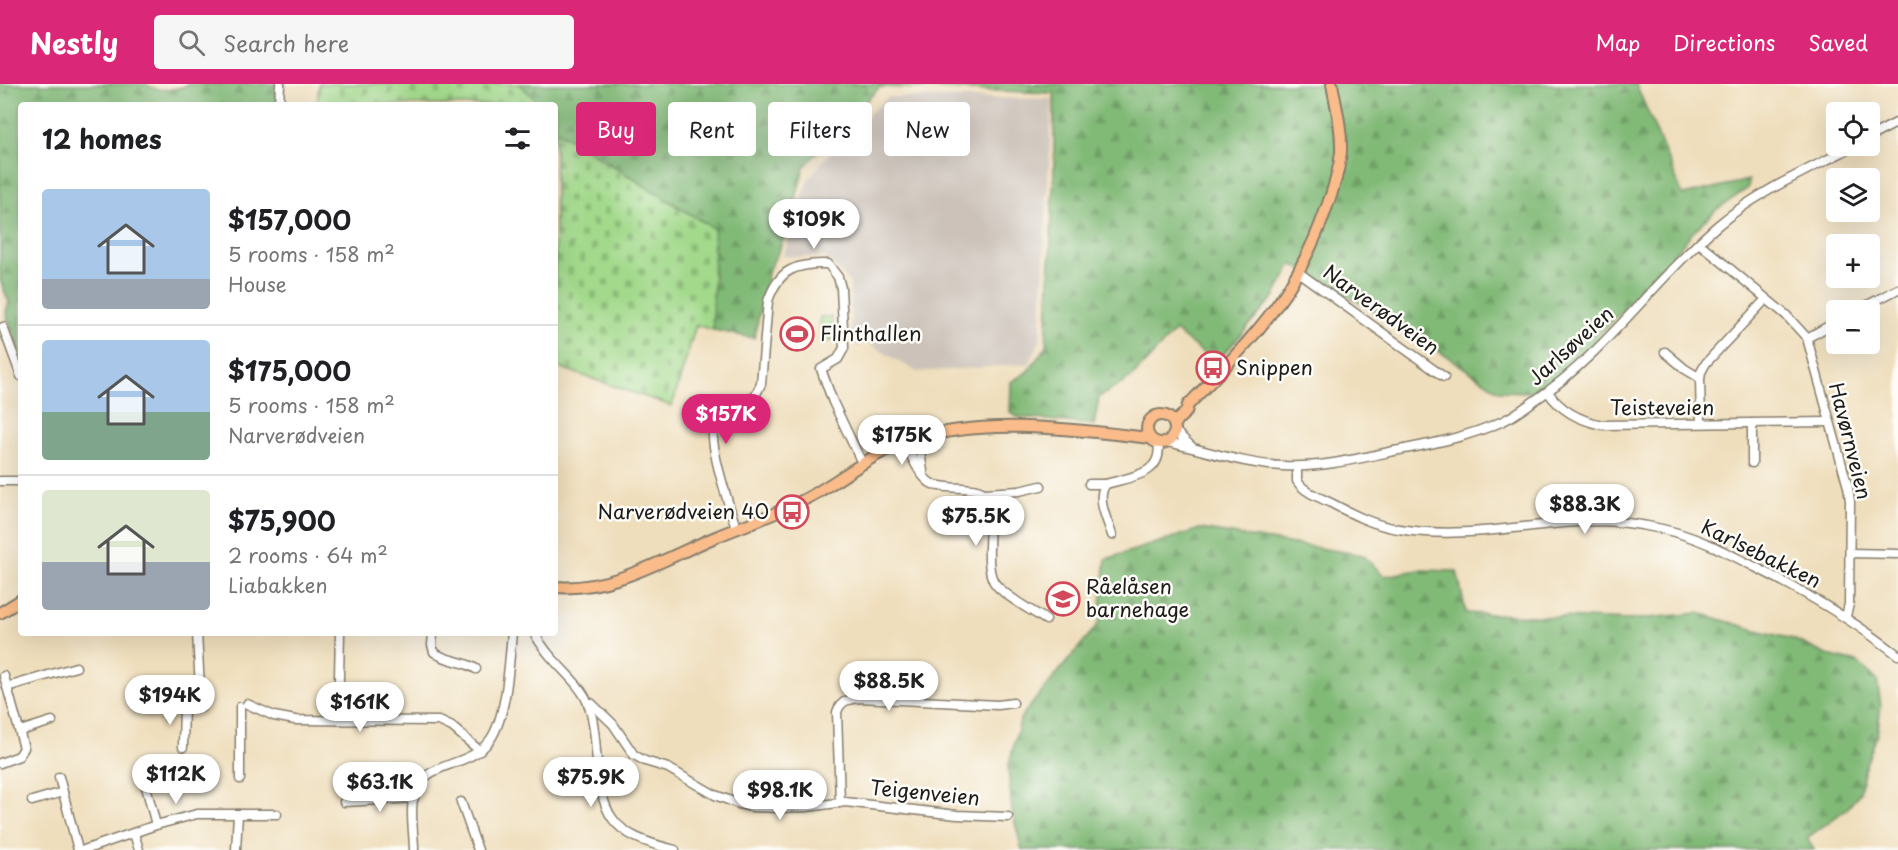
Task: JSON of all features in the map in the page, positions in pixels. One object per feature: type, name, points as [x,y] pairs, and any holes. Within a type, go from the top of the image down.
[{"type":"main road","name":"Narverødveien","points":[[1158,441],[1171,440],[1172,423],[1186,412],[1188,405],[1262,324],[1298,272],[1324,216],[1339,166],[1341,150],[1339,122],[1332,84]]},
{"type":"main road","name":"Narverødveien","points":[[1128,436],[1147,425],[1156,415],[1172,423]]},
{"type":"main road","points":[[1147,425],[1147,434],[1158,441]]},
{"type":"main road","points":[[558,587],[579,587],[618,578],[798,503],[862,463],[905,442],[943,433],[1038,427],[1158,441]]},
{"type":"main road","points":[[0,613],[18,602]]},
{"type":"street","points":[[279,102],[280,84]]},
{"type":"street","points":[[1880,131],[1898,122]]},
{"type":"street","name":"Jarlsøveien","points":[[1158,441],[1192,447],[1238,461],[1297,467],[1331,464],[1456,439],[1506,419],[1548,392],[1584,361],[1698,243],[1730,216],[1836,156]]},
{"type":"street","name":"Havørnveien","points":[[1698,243],[1786,315],[1807,338],[1850,501],[1849,604],[1846,616]]},
{"type":"street","points":[[736,528],[714,449],[712,424],[716,415],[722,411],[757,394],[761,384],[768,301],[777,281],[789,270],[805,264],[828,264],[838,277],[841,288],[843,348],[837,359],[821,369],[833,402],[862,463]]},
{"type":"street","name":"Narverødveien","points":[[1298,272],[1443,377]]},
{"type":"street","points":[[1876,300],[1898,288]]},
{"type":"street","points":[[1701,423],[1701,372],[1706,363],[1765,300]]},
{"type":"street","points":[[3,327],[18,368]]},
{"type":"street","points":[[1807,338],[1826,328]]},
{"type":"street","points":[[1665,352],[1700,378]]},
{"type":"street","name":"Teisteveien","points":[[1548,392],[1568,412],[1587,422],[1620,426],[1829,422]]},
{"type":"street","name":"Jarlsøveien","points":[[1172,423],[1192,447]]},
{"type":"street","points":[[1752,423],[1752,463]]},
{"type":"street","points":[[918,439],[923,475]]},
{"type":"street","name":"Narverødveien","points":[[1089,484],[1106,484],[1152,468],[1160,454],[1158,441]]},
{"type":"street","points":[[905,442],[923,475],[929,482],[939,486],[978,490],[984,493],[1019,491],[1041,486]]},
{"type":"street","name":"Karlsebakken","points":[[1297,467],[1297,482],[1306,491],[1363,518],[1398,529],[1473,533],[1596,521],[1620,522],[1684,535],[1708,543],[1846,616],[1898,655]]},
{"type":"street","points":[[0,481],[18,481]]},
{"type":"street","points":[[1106,484],[1102,488],[1102,499],[1112,535]]},
{"type":"street","points":[[984,493],[990,504],[988,534],[990,570],[993,580],[1001,589],[1046,620]]},
{"type":"street","points":[[1850,553],[1898,554]]},
{"type":"street","points":[[197,636],[201,707]]},
{"type":"street","points":[[338,720],[340,636]]},
{"type":"street","points":[[433,636],[434,652],[444,658],[476,669]]},
{"type":"street","points":[[414,850],[414,798],[420,784],[430,773],[440,767],[470,758],[480,751],[491,738],[500,720],[512,636]]},
{"type":"street","points":[[536,636],[588,704],[593,722],[600,787],[608,811],[618,825],[634,837],[675,850]]},
{"type":"street","points":[[7,687],[76,667]]},
{"type":"street","points":[[0,763],[19,756],[24,746],[4,676]]},
{"type":"street","points":[[840,803],[837,712],[844,700],[861,698],[998,705],[1013,703]]},
{"type":"street","name":"Teigenveien","points":[[588,704],[591,703],[613,723],[638,758],[664,766],[715,795],[739,804],[771,808],[860,803],[957,815],[1008,818]]},
{"type":"street","points":[[183,747],[184,704]]},
{"type":"street","points":[[240,779],[244,706],[279,718],[295,720],[439,721],[452,727],[480,751]]},
{"type":"street","points":[[20,731],[52,721]]},
{"type":"street","points":[[143,775],[156,825]]},
{"type":"street","points":[[59,777],[78,850]]},
{"type":"street","points":[[32,801],[63,792]]},
{"type":"street","points":[[344,802],[414,798]]},
{"type":"street","points":[[461,802],[478,850]]},
{"type":"street","points":[[84,850],[156,825],[197,814],[277,814]]},
{"type":"street","points":[[236,850],[238,814]]},
{"type":"street","points":[[134,833],[139,850]]},
{"type":"shaded area","points":[[888,97],[1052,99],[1040,341],[1029,364],[917,372],[866,342],[857,347],[851,336],[850,283],[826,258],[783,256],[809,178],[828,156],[872,156],[872,111]]},
{"type":"green space","points":[[0,84],[146,84],[168,90],[189,84],[286,84],[280,87],[278,102],[18,102],[18,347],[6,313],[9,302],[0,280]]},
{"type":"green space","points":[[319,84],[519,84],[538,102],[317,102]]},
{"type":"green space","points":[[519,84],[1636,84],[1683,195],[1749,180],[1748,188],[1716,210],[1696,229],[1565,371],[1532,392],[1499,391],[1407,330],[1292,264],[1275,296],[1216,363],[1175,331],[1130,379],[1099,397],[1094,425],[1017,417],[1010,412],[1011,382],[1027,372],[1046,347],[1054,169],[1054,93],[880,87],[865,102],[768,102],[768,156],[814,156],[804,167],[779,251],[769,269],[754,338],[713,330],[714,229],[597,156],[656,156],[656,102],[576,102],[576,143],[558,132],[558,102],[538,102]]},
{"type":"green space","points":[[558,132],[576,143],[576,156],[597,156],[714,229],[713,330],[696,325],[672,406],[558,367]]},
{"type":"green space","points":[[820,317],[832,317],[833,341],[821,341]]},
{"type":"green space","points":[[1200,529],[1363,555],[1384,576],[1419,570],[1457,571],[1466,613],[1628,620],[1699,613],[1793,639],[1827,655],[1857,662],[1877,680],[1881,706],[1877,735],[1865,767],[1860,792],[1848,808],[1807,838],[1814,850],[1022,850],[1012,811],[1008,768],[1021,717],[1099,623],[1106,559]]},
{"type":"place","name":"Flinthallen","points":[[797,334]]},
{"type":"place","name":"Snippen","points":[[1213,368]]},
{"type":"place","name":"Narverødveien 40","points":[[792,512]]},
{"type":"place","name":"Råelåsen barnehage","points":[[1063,599]]}]
